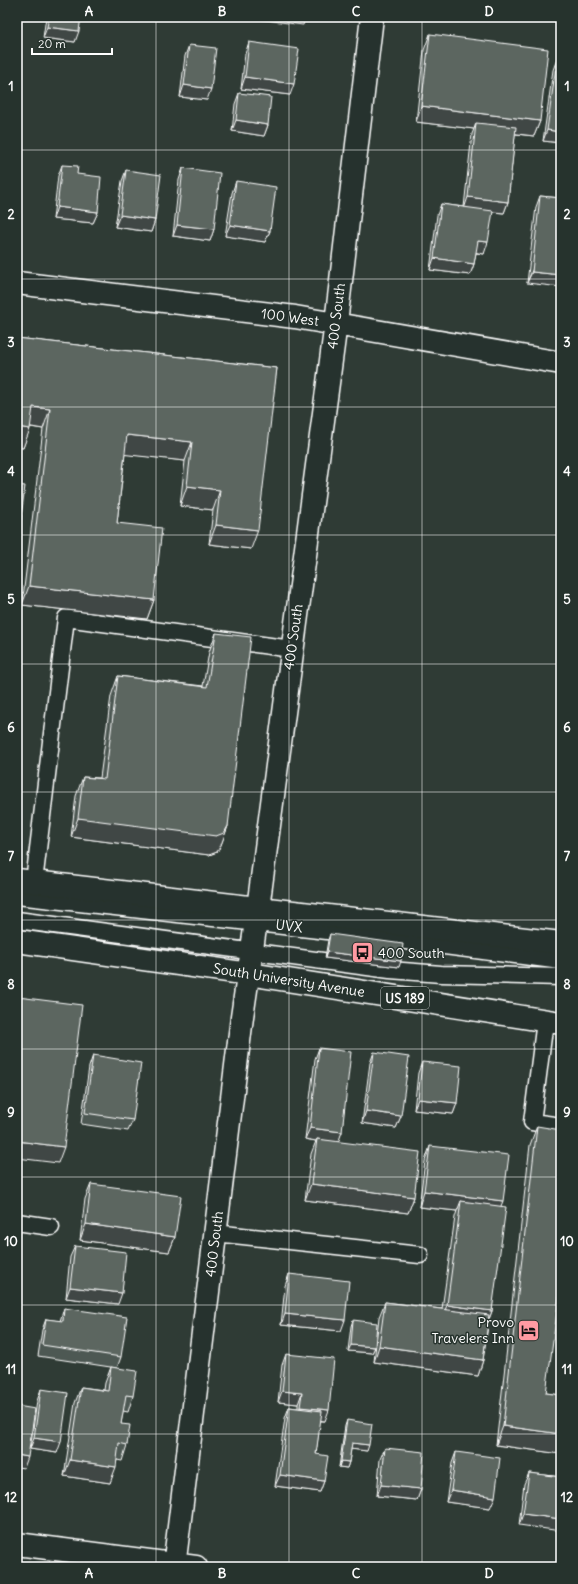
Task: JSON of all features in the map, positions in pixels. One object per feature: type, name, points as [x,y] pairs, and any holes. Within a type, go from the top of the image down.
[{"type":"main road","name":"400 South","points":[[174,1566],[249,974],[336,323],[372,17]]},
{"type":"main road","name":"100 West","points":[[17,283],[336,323],[561,363]]},
{"type":"main road","points":[[25,881],[257,916],[561,944]]},
{"type":"main road","name":"South University Avenue","points":[[17,941],[249,974],[553,1022]]},
{"type":"main road","points":[[17,1544],[174,1566],[196,1567]]},
{"type":"lane","points":[[25,881],[66,618],[292,649]]},
{"type":"lane","name":"UVX","points":[[17,896],[257,916],[561,961]]},
{"type":"lane","points":[[17,920],[416,973],[561,977]]},
{"type":"lane","points":[[553,1022],[532,1122],[561,1126]]},
{"type":"lane","points":[[17,1222],[51,1226]]},
{"type":"lane","points":[[216,1233],[420,1255]]},
{"type":"building","points":[[49,17],[81,17],[79,31],[47,27]]},
{"type":"building","points":[[430,34],[548,49],[540,121],[421,106]]},
{"type":"building","points":[[249,42],[299,49],[294,84],[245,77]]},
{"type":"building","points":[[189,45],[216,48],[211,89],[184,85]]},
{"type":"building","points":[[557,59],[561,60],[561,132],[547,130]]},
{"type":"building","points":[[239,93],[271,97],[268,125],[236,120]]},
{"type":"building","points":[[476,123],[516,127],[508,202],[468,197]]},
{"type":"building","points":[[62,165],[78,166],[77,174],[101,177],[98,212],[57,207]]},
{"type":"building","points":[[183,168],[220,173],[214,229],[177,225]]},
{"type":"building","points":[[126,170],[161,175],[155,220],[120,215]]},
{"type":"building","points":[[236,181],[276,187],[270,231],[230,225]]},
{"type":"building","points":[[540,196],[561,198],[561,275],[532,272]]},
{"type":"building","points":[[441,204],[493,211],[488,242],[478,241],[474,264],[434,258]]},
{"type":"building","points":[[17,338],[277,368],[258,530],[216,525],[220,490],[187,486],[192,442],[127,435],[117,523],[162,528],[154,600],[29,586],[50,409],[33,407],[30,429],[17,427]]},
{"type":"building","points":[[17,485],[25,486],[17,549]]},
{"type":"building","points":[[216,633],[251,637],[228,826],[224,833],[216,836],[78,818],[83,777],[105,779],[118,676],[207,687]]},
{"type":"building","points":[[330,934],[403,944],[401,961],[327,952]]},
{"type":"building","points":[[18,997],[82,1005],[64,1147],[17,1141]]},
{"type":"building","points":[[319,1048],[351,1052],[342,1132],[310,1128]]},
{"type":"building","points":[[374,1052],[409,1057],[401,1116],[366,1111]]},
{"type":"building","points":[[93,1055],[141,1063],[133,1120],[85,1113]]},
{"type":"building","points":[[422,1062],[461,1066],[457,1103],[418,1099]]},
{"type":"building","name":"Provo Travelers Inn","points":[[537,1126],[561,1130],[561,1282],[546,1393],[561,1395],[561,1434],[503,1426]]},
{"type":"building","points":[[317,1139],[420,1152],[414,1197],[311,1184]]},
{"type":"building","points":[[430,1146],[509,1155],[503,1201],[424,1191]]},
{"type":"building","points":[[91,1184],[181,1196],[175,1237],[86,1224]]},
{"type":"building","points":[[461,1201],[506,1207],[492,1311],[447,1305]]},
{"type":"building","points":[[75,1246],[126,1252],[122,1293],[70,1287]]},
{"type":"building","points":[[289,1274],[349,1281],[345,1320],[285,1314]]},
{"type":"building","points":[[385,1302],[489,1315],[483,1360],[379,1346]]},
{"type":"building","points":[[64,1308],[127,1317],[121,1357],[42,1345],[46,1319],[63,1321]]},
{"type":"building","points":[[353,1320],[377,1323],[375,1347],[351,1345]]},
{"type":"building","points":[[286,1354],[334,1359],[329,1410],[300,1407],[302,1393],[282,1391]]},
{"type":"building","points":[[111,1367],[137,1371],[133,1396],[126,1395],[121,1424],[130,1425],[127,1445],[119,1443],[116,1467],[70,1460],[81,1387],[108,1391]]},
{"type":"building","points":[[41,1389],[68,1393],[61,1442],[34,1438]]},
{"type":"building","points":[[17,1406],[35,1409],[28,1457],[17,1455]]},
{"type":"building","points":[[289,1407],[322,1411],[316,1454],[328,1456],[324,1481],[280,1475]]},
{"type":"building","points":[[347,1420],[372,1424],[369,1445],[352,1443],[349,1462],[341,1461]]},
{"type":"building","points":[[385,1448],[424,1452],[421,1489],[381,1485]]},
{"type":"building","points":[[456,1452],[500,1458],[495,1497],[451,1490]]},
{"type":"building","points":[[529,1473],[561,1477],[561,1519],[523,1514]]},
{"type":"place","name":"400 South","points":[[362,953]]},
{"type":"place","name":"Provo Travelers Inn","points":[[529,1330]]}]
